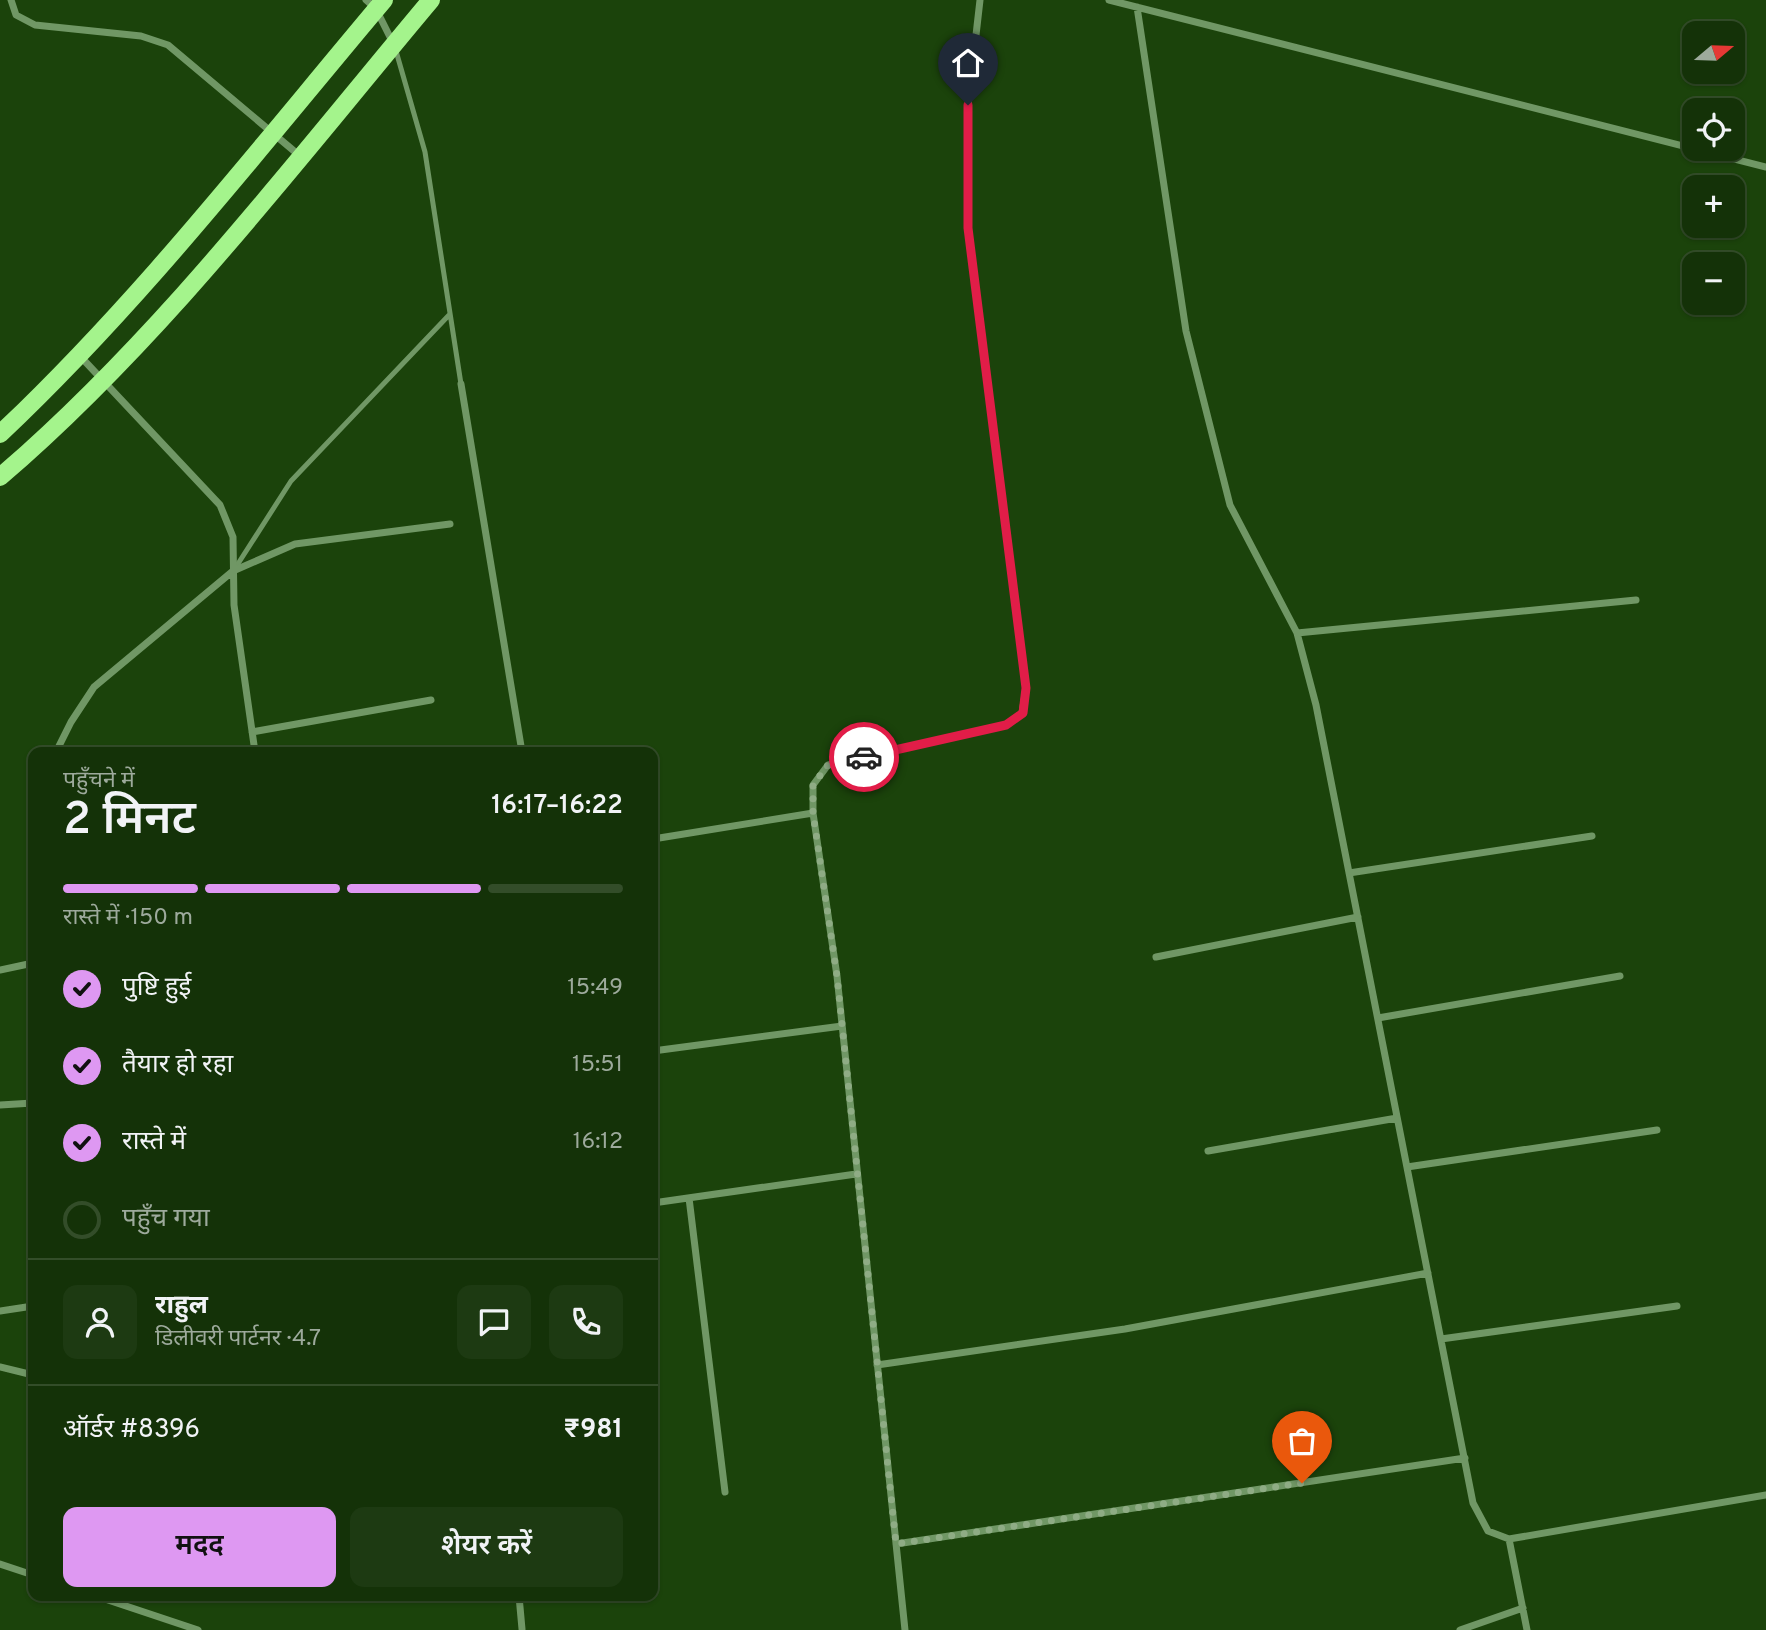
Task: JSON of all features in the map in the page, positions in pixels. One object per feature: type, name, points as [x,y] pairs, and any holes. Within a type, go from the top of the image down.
[{"type":"main road","points":[[0,477],[141,343],[431,0]]},
{"type":"main road","points":[[0,434],[79,355],[272,134],[375,3]]},
{"type":"street","points":[[11,0],[16,15],[35,25],[141,36],[168,45],[300,156]]},
{"type":"street","points":[[905,1630],[842,1026],[813,813],[813,785],[828,765],[1006,725],[1023,713],[1026,688],[968,228],[968,105],[980,0]]},
{"type":"street","points":[[1109,0],[1766,167]]},
{"type":"street","points":[[375,3],[393,45]]},
{"type":"street","points":[[1137,7],[1189,344],[1230,505],[1297,633],[1316,705],[1473,1503],[1488,1531],[1509,1539],[1766,1495]]},
{"type":"street","points":[[79,355],[220,505],[233,537],[234,606],[254,747]]},
{"type":"street","points":[[461,384],[521,747]]},
{"type":"street","points":[[58,747],[94,687],[233,570],[295,544],[450,524]]},
{"type":"street","points":[[1297,633],[1636,600]]},
{"type":"street","points":[[252,732],[431,700]]},
{"type":"street","points":[[658,838],[813,813]]},
{"type":"street","points":[[1349,873],[1592,836]]},
{"type":"street","points":[[1156,957],[1358,917]]},
{"type":"street","points":[[0,970],[28,964]]},
{"type":"street","points":[[1378,1018],[1620,976]]},
{"type":"street","points":[[658,1050],[842,1026]]},
{"type":"street","points":[[0,1105],[28,1103]]},
{"type":"street","points":[[1208,1151],[1397,1118]]},
{"type":"street","points":[[1407,1167],[1657,1130]]},
{"type":"street","points":[[658,1202],[856,1174]]},
{"type":"street","points":[[689,1198],[725,1492]]},
{"type":"street","points":[[877,1365],[1125,1329],[1428,1273]]},
{"type":"street","points":[[1441,1339],[1677,1306]]},
{"type":"street","points":[[0,1311],[28,1307]]},
{"type":"street","points":[[0,1367],[28,1374]]},
{"type":"street","points":[[896,1544],[1465,1458]]},
{"type":"street","points":[[1509,1539],[1527,1630]]},
{"type":"street","points":[[0,1564],[28,1573]]},
{"type":"street","points":[[111,1601],[198,1630]]},
{"type":"street","points":[[519,1601],[522,1629]]},
{"type":"street","points":[[1460,1630],[1523,1608]]},
{"type":"lane","points":[[393,45],[425,152],[461,384]]},
{"type":"lane","points":[[233,570],[291,481],[450,314]]},
{"type":"way so far","points":[[864,757],[828,765],[813,785],[813,813],[837,976],[896,1544],[1302,1483]]},
{"type":"route","points":[[864,757],[1006,725],[1023,713],[1026,688],[968,228],[968,105]]}]
